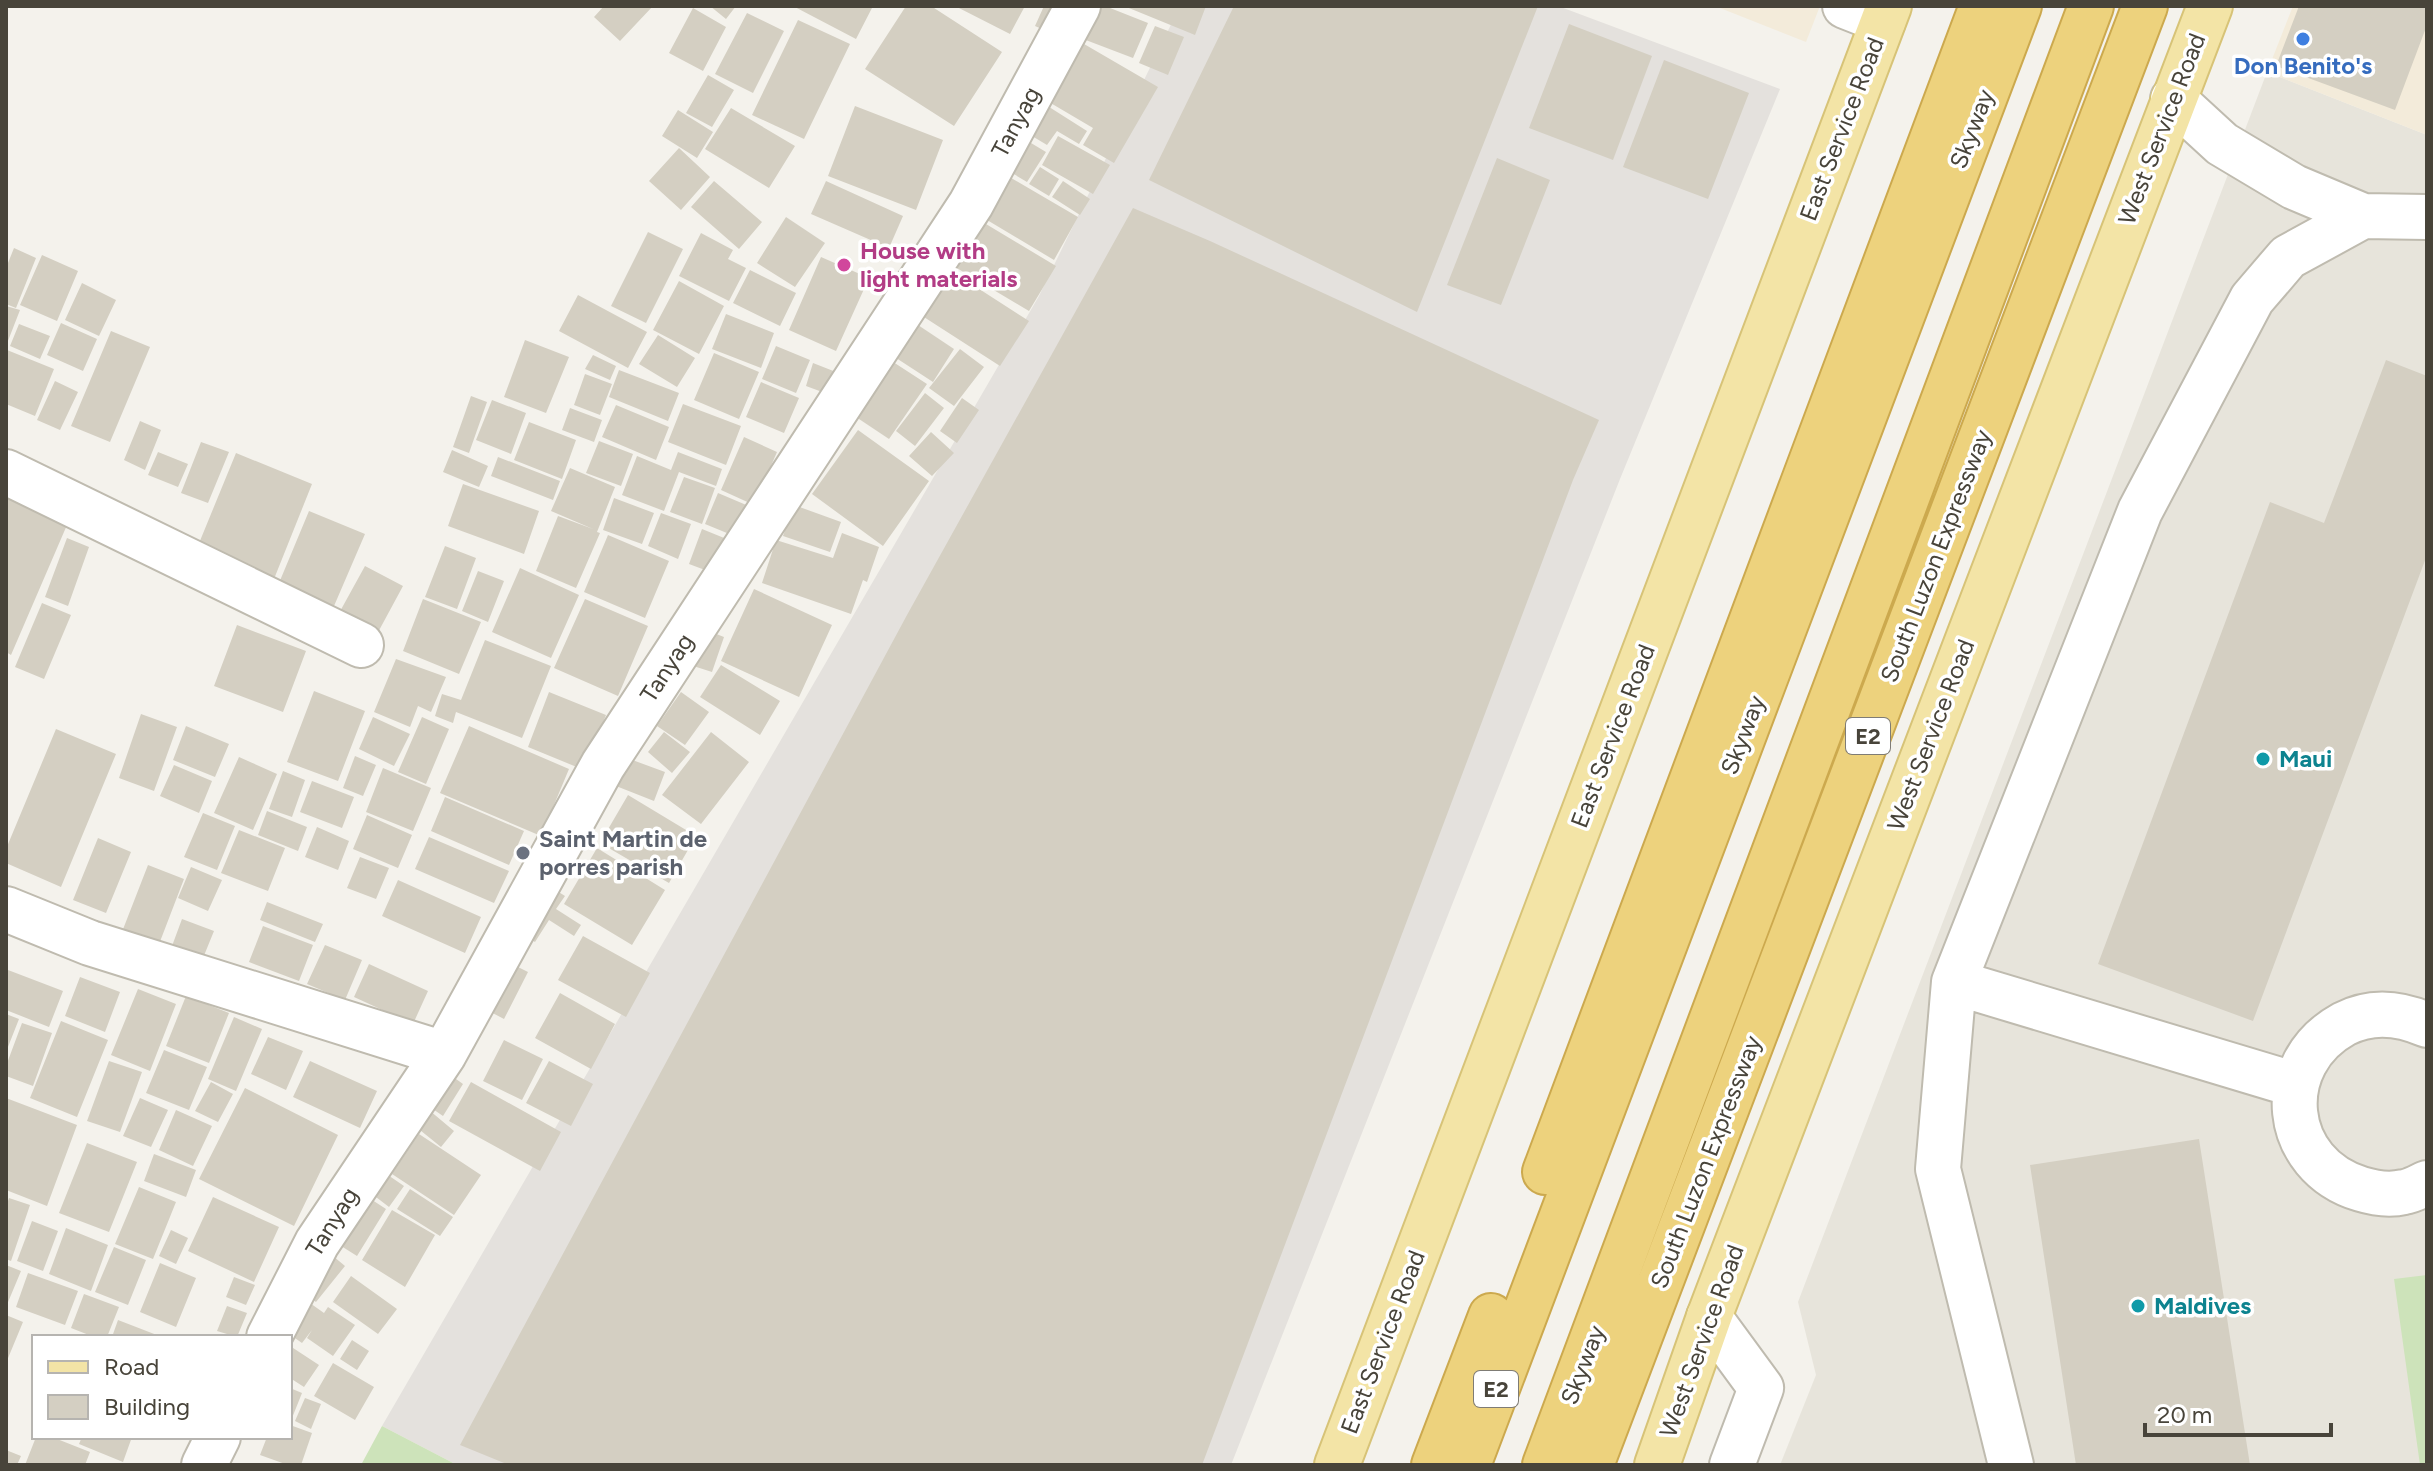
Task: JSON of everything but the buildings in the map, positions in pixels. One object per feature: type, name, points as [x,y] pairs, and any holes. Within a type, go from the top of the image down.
[{"type":"highway","name":"E2","points":[[1434,1465],[1982,6]]},
{"type":"highway","name":"Skyway","points":[[1468,1465],[2019,6]]},
{"type":"highway","name":"Skyway","points":[[1545,1465],[2091,6]]},
{"type":"highway","name":"South Luzon Expressway","points":[[1591,1465],[2145,6]]},
{"type":"main road","name":"West Service Road","points":[[1657,1465],[1709,1317],[2210,6]]},
{"type":"main road","name":"East Service Road","points":[[1337,1465],[1872,11]]},
{"type":"street","name":"Tanyag","points":[[270,1335],[317,1243],[444,1054],[603,765],[971,204],[1078,6]]},
{"type":"street","points":[[2173,99],[2231,150],[2294,187],[2363,216],[2427,217]]},
{"type":"street","points":[[2011,1465],[1938,1169],[1954,982],[2140,511],[2252,299],[2288,257],[2363,216]]},
{"type":"street","points":[[6,472],[361,645]]},
{"type":"street","points":[[6,909],[90,943],[444,1054]]},
{"type":"street","points":[[1954,982],[2296,1085]]},
{"type":"street","points":[[2427,1025],[2410,1017],[2380,1013],[2352,1020],[2326,1034],[2306,1057],[2296,1085],[2295,1115],[2303,1143],[2321,1167],[2346,1184],[2373,1193],[2404,1192],[2427,1183]]},
{"type":"street","points":[[1709,1317],[1761,1388],[1732,1465]]},
{"type":"street","points":[[204,1465],[217,1439]]},
{"type":"shaded area","points":[[1180,6],[1558,6],[1780,89],[1620,479],[1231,1465],[457,1465],[382,1426],[1039,296]]},
{"type":"shaded area","points":[[1715,6],[1820,6],[1806,42]]},
{"type":"shaded area","points":[[2293,6],[2427,6],[2427,135],[2267,72]]},
{"type":"shaded area","points":[[2267,72],[2427,135],[2427,1465],[1780,1465],[1816,1375],[1798,1302]]},
{"type":"green space","points":[[2427,1275],[2427,1465],[2420,1465],[2394,1279]]},
{"type":"green space","points":[[382,1426],[457,1465],[361,1465]]},
{"type":"place","name":"Don Benito's","points":[[2303,39]]},
{"type":"place","name":"House with light materials","points":[[844,265]]},
{"type":"place","name":"Maui","points":[[2263,759]]},
{"type":"place","name":"Saint Martin de porres parish","points":[[523,853]]},
{"type":"place","name":"Maldives","points":[[2138,1306]]}]
